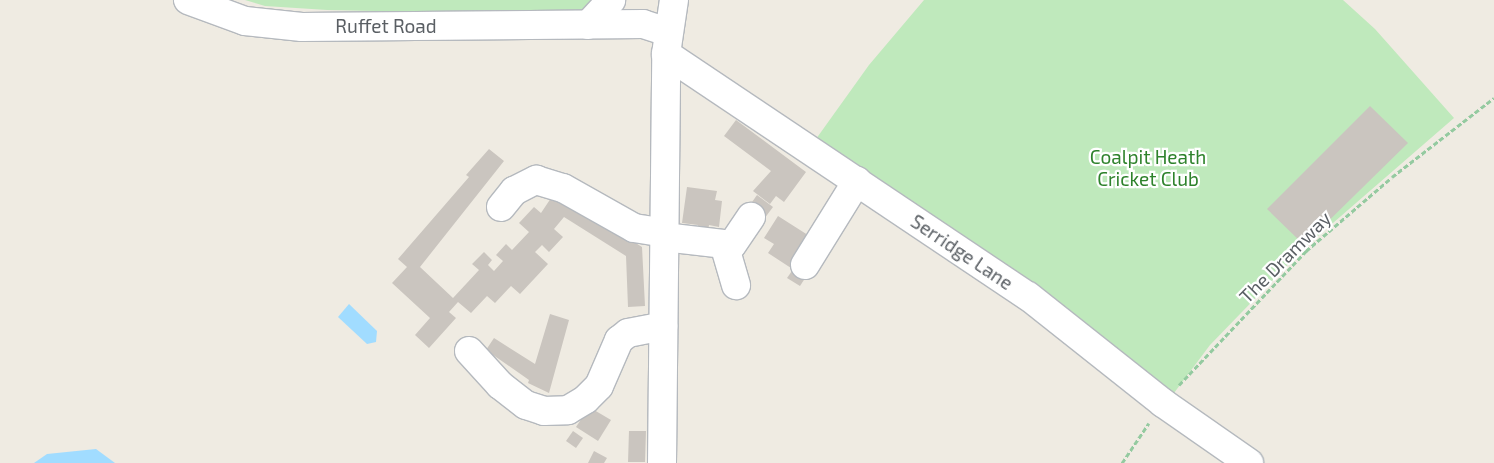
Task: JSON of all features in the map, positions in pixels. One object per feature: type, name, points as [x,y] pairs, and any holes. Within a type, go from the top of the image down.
[{"type":"street","name":"Ruffet Road","points":[[188,0],[245,21],[302,27],[643,24],[667,43]]},
{"type":"street","points":[[588,25],[611,0]]},
{"type":"street","points":[[662,463],[667,43],[674,0]]},
{"type":"street","name":"Serridge Lane","points":[[667,43],[857,181],[1028,296],[1163,403],[1249,463]]},
{"type":"street","points":[[501,207],[514,191],[536,180],[563,188],[634,228],[664,235],[732,245],[752,217]]},
{"type":"street","points":[[805,265],[857,181]]},
{"type":"street","points":[[724,244],[736,285]]},
{"type":"street","points":[[469,351],[500,385],[526,405],[544,411],[568,410],[599,386],[619,340],[628,333],[663,326]]},
{"type":"path","name":"The Dramway","points":[[1122,463],[1163,403],[1306,251],[1392,177],[1494,98]]},
{"type":"green space","points":[[245,0],[591,0],[577,15],[327,10],[265,6]]},
{"type":"green space","name":"Coalpit Heath Cricket Club","points":[[924,0],[1343,0],[1375,29],[1454,118],[1303,249],[1210,345],[1168,401],[816,139],[869,65]]},
{"type":"water","points":[[349,304],[377,331],[376,342],[367,344],[338,317]]},
{"type":"water","points":[[96,449],[115,463],[34,463],[47,454]]},
{"type":"building","points":[[1370,106],[1408,143],[1304,245],[1267,209]]},
{"type":"building","points":[[736,120],[806,172],[784,202],[776,196],[770,204],[753,191],[771,171],[724,136]]},
{"type":"building","points":[[489,149],[504,161],[420,267],[453,298],[479,270],[472,264],[484,252],[492,260],[488,265],[494,271],[503,261],[496,255],[506,244],[512,250],[529,232],[519,223],[534,207],[541,213],[555,192],[642,247],[645,306],[628,307],[626,256],[564,217],[554,229],[563,237],[549,252],[542,245],[535,252],[548,264],[520,294],[511,286],[495,303],[487,296],[471,313],[458,302],[449,312],[456,318],[429,348],[415,335],[430,318],[392,283],[407,267],[398,259],[469,177],[466,175]]},
{"type":"building","points":[[687,187],[717,191],[715,200],[722,201],[719,227],[709,225],[708,232],[699,231],[698,225],[682,223]]},
{"type":"building","points":[[757,195],[773,207],[761,223],[745,212]]},
{"type":"building","points":[[778,216],[811,237],[791,268],[768,253],[774,244],[764,238]]},
{"type":"building","points":[[799,261],[811,269],[800,286],[787,278]]},
{"type":"building","points":[[550,314],[569,320],[549,393],[528,383],[529,380],[486,350],[494,338],[535,364]]},
{"type":"building","points":[[589,407],[611,420],[598,441],[576,427]]},
{"type":"building","points":[[573,431],[583,438],[576,448],[566,441]]},
{"type":"building","points":[[629,431],[646,431],[645,462],[628,462]]},
{"type":"building","points":[[594,451],[607,458],[604,463],[588,463]]}]
